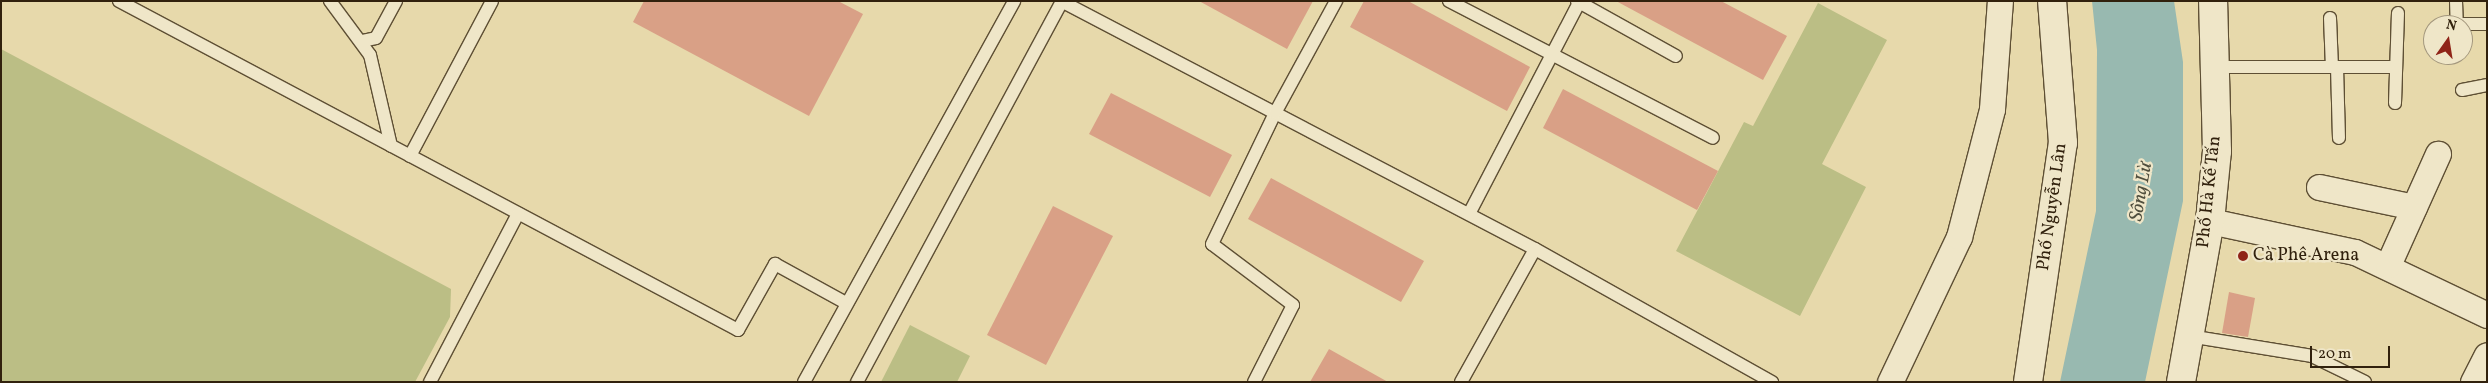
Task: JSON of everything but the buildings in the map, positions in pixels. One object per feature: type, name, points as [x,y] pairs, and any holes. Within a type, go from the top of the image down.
[{"type":"street","points":[[1890,382],[1959,237],[1992,109],[2000,1]]},
{"type":"street","name":"Phố Nguyễn Lân","points":[[2028,382],[2063,143],[2052,1]]},
{"type":"street","name":"Phố Hà Kế Tấn","points":[[2181,382],[2210,221],[2218,67],[2213,1]]},
{"type":"street","points":[[2388,265],[2438,154]]},
{"type":"street","points":[[2319,187],[2414,207]]},
{"type":"street","points":[[2210,221],[2355,252],[2388,265],[2487,315]]},
{"type":"street","points":[[2473,382],[2487,355]]},
{"type":"lane","points":[[119,1],[738,330],[775,264],[846,303]]},
{"type":"lane","points":[[330,1],[362,40],[391,146]]},
{"type":"lane","points":[[362,40],[376,38],[396,1]]},
{"type":"lane","points":[[410,156],[492,1]]},
{"type":"lane","points":[[804,382],[1014,1]]},
{"type":"lane","points":[[857,382],[1061,1],[1469,214],[1772,382]]},
{"type":"lane","points":[[1254,382],[1293,305],[1212,244],[1275,113],[1336,1]]},
{"type":"lane","points":[[1449,1],[1553,53],[1712,138]]},
{"type":"lane","points":[[2456,1],[2457,24],[2487,24]]},
{"type":"lane","points":[[1469,214],[1579,2],[1676,56]]},
{"type":"lane","points":[[2395,103],[2398,13]]},
{"type":"lane","points":[[2330,18],[2339,138]]},
{"type":"lane","points":[[2218,67],[2396,67]]},
{"type":"lane","points":[[2462,90],[2487,85]]},
{"type":"lane","points":[[430,382],[518,214]]},
{"type":"lane","points":[[1461,382],[1534,249]]},
{"type":"lane","points":[[2189,336],[2312,356],[2365,382]]},
{"type":"green space","points":[[1818,3],[1887,40],[1822,164],[1866,187],[1800,316],[1676,251],[1744,122],[1753,126]]},
{"type":"green space","points":[[1,49],[451,289],[450,317],[415,382],[1,382]]},
{"type":"green space","points":[[910,325],[970,356],[957,382],[881,382]]},
{"type":"water","name":"Sông Lừ","points":[[2092,1],[2174,1],[2183,62],[2183,201],[2145,382],[2060,382],[2096,211],[2097,50]]},
{"type":"place","name":"Cà Phê Arena","points":[[2243,256]]}]
